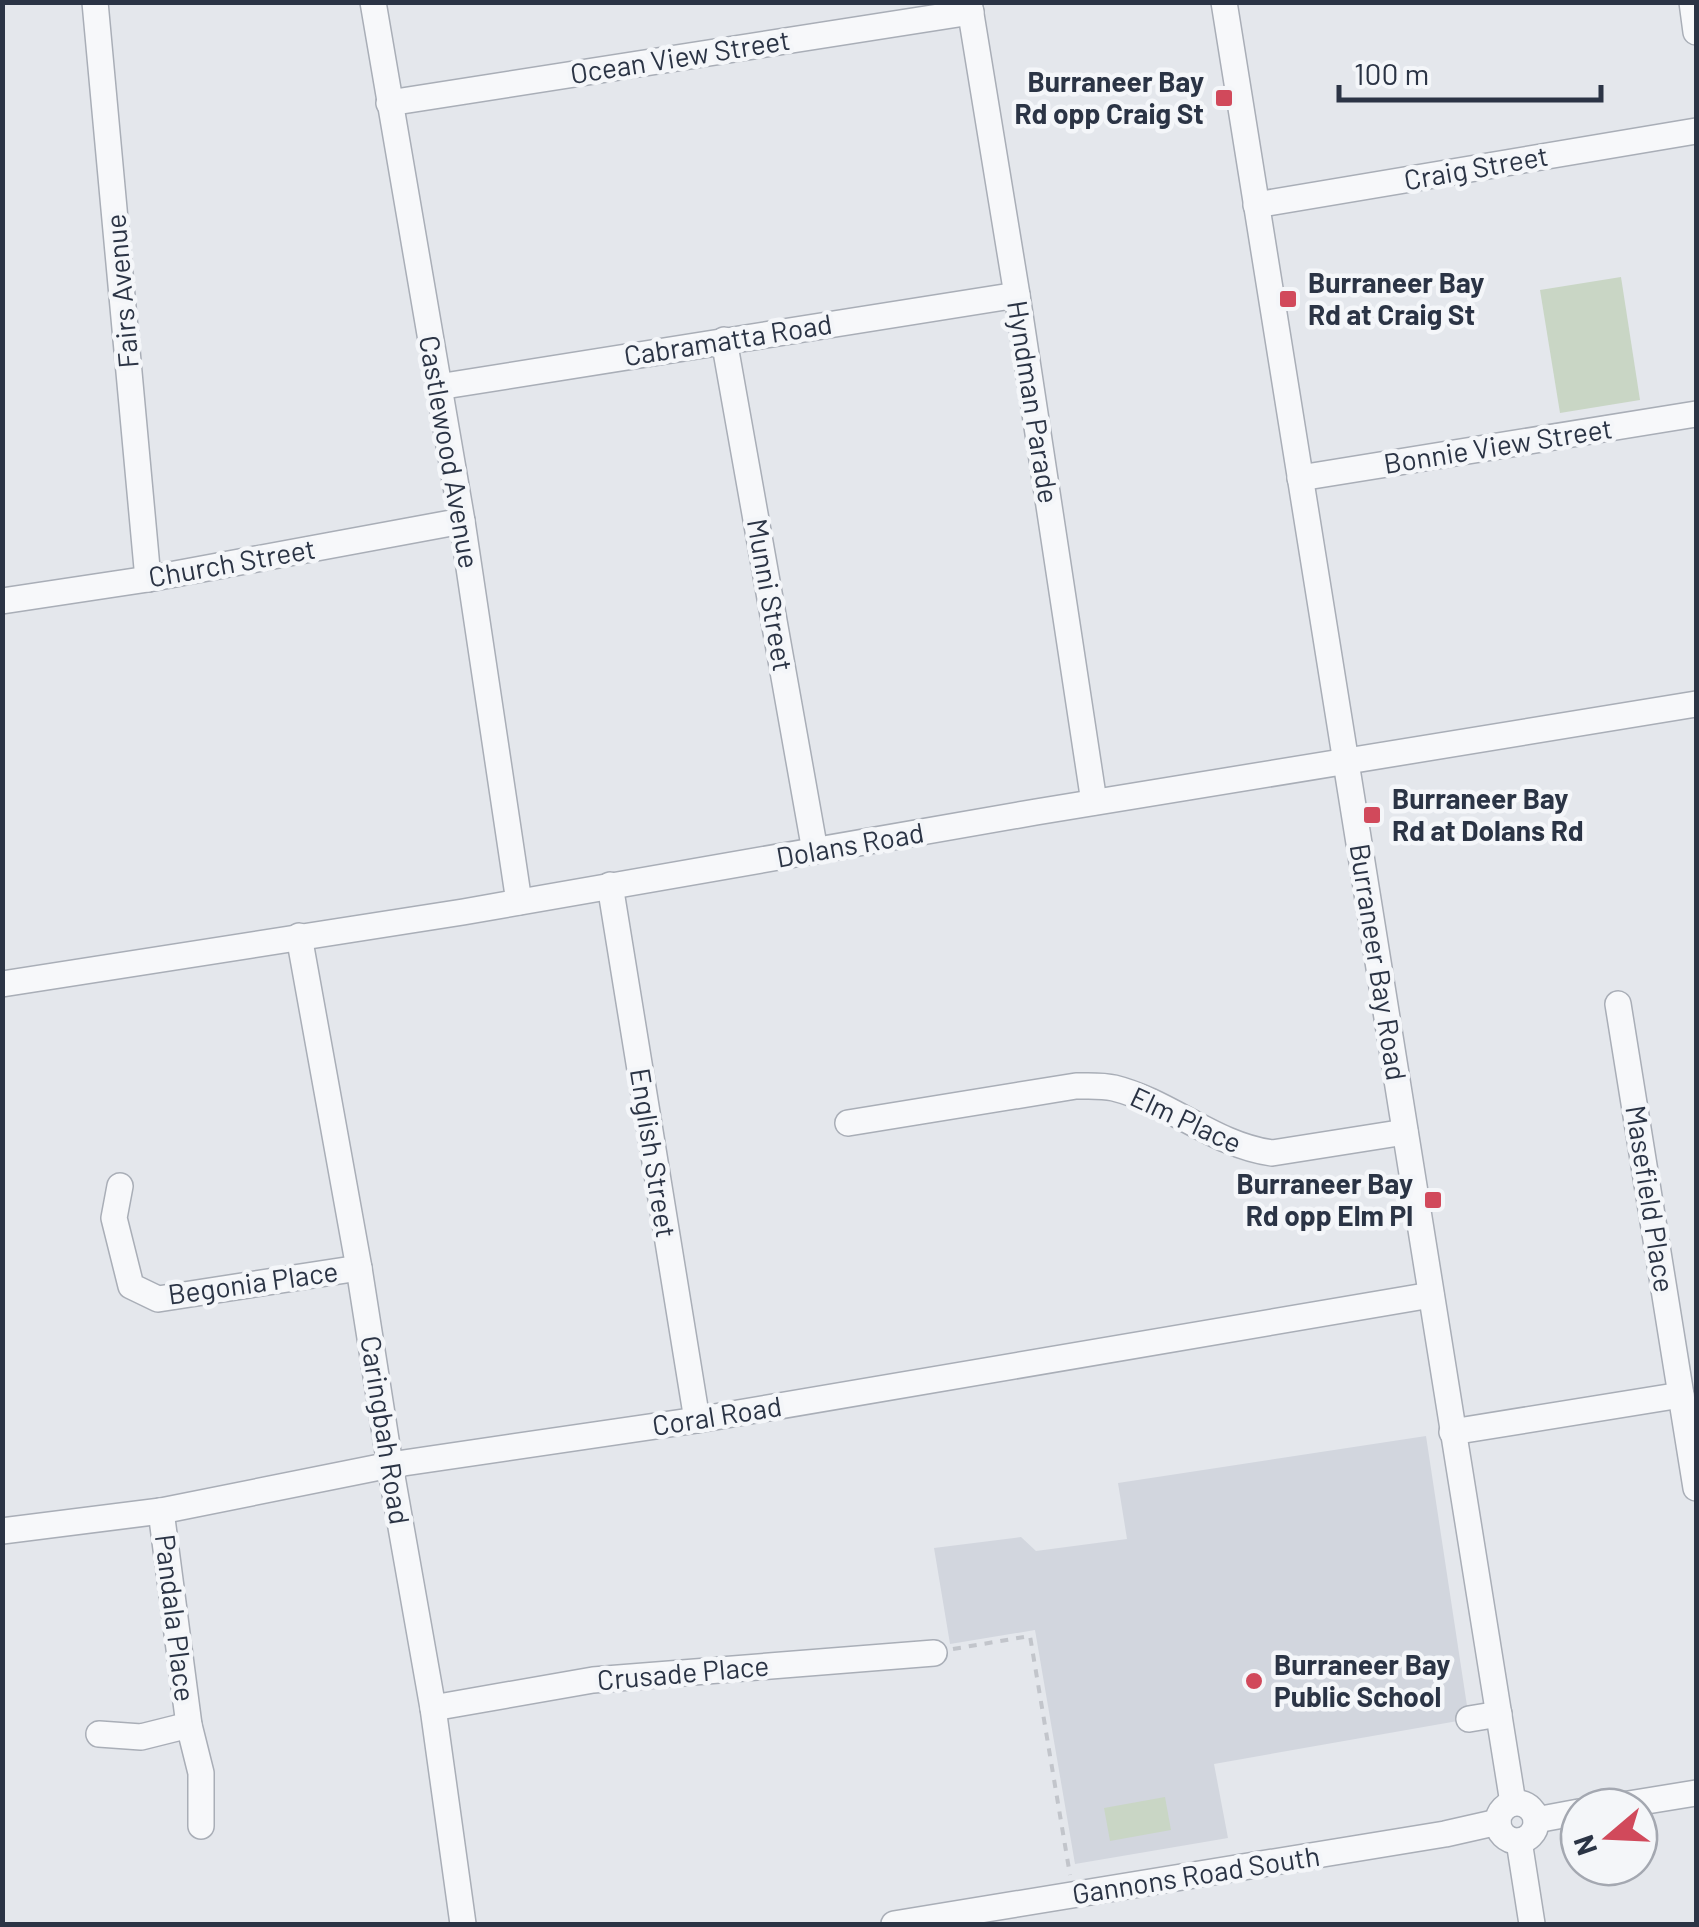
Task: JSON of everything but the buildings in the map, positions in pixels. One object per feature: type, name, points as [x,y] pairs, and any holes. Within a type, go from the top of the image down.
[{"type":"street","name":"Fairs Avenue","points":[[95,2],[148,579]]},
{"type":"street","name":"Castlewood Avenue","points":[[373,2],[462,520],[520,902]]},
{"type":"street","name":"Burraneer Bay Road","points":[[1224,2],[1498,1714],[1505,1813]]},
{"type":"street","points":[[1692,2],[1696,30]]},
{"type":"street","name":"Ocean View Street","points":[[389,103],[970,7]]},
{"type":"street","name":"Hyndman Parade","points":[[970,7],[1094,802]]},
{"type":"street","name":"Craig Street","points":[[1256,205],[1696,131]]},
{"type":"street","name":"Cabramatta Road","points":[[438,386],[1017,295]]},
{"type":"street","name":"Munni Street","points":[[724,340],[815,851]]},
{"type":"street","name":"Bonnie View Street","points":[[1300,478],[1696,414]]},
{"type":"street","name":"Church Street","points":[[2,602],[462,520]]},
{"type":"street","name":"Dolans Road","points":[[2,984],[520,902],[1094,802],[1696,704]]},
{"type":"street","name":"English Street","points":[[610,886],[696,1420]]},
{"type":"street","name":"Caringbah Road","points":[[298,936],[360,1268],[433,1708],[463,1924]]},
{"type":"street","name":"Masefield Place","points":[[1618,1004],[1696,1488]]},
{"type":"street","name":"Elm Place","points":[[848,1123],[1076,1086],[1110,1086],[1250,1150],[1272,1153],[1405,1132]]},
{"type":"street","name":"Begonia Place","points":[[120,1186],[114,1218],[131,1286],[158,1299],[360,1268]]},
{"type":"street","name":"Coral Road","points":[[2,1531],[162,1511],[390,1464],[696,1420],[1430,1295]]},
{"type":"street","points":[[1452,1432],[1681,1394]]},
{"type":"street","name":"Pandala Place","points":[[162,1511],[189,1725],[201,1773],[201,1826]]},
{"type":"street","name":"Crusade Place","points":[[433,1708],[593,1680],[934,1653]]},
{"type":"street","points":[[1470,1719],[1498,1714]]},
{"type":"street","name":"Pandala Place","points":[[99,1734],[141,1737],[189,1725]]},
{"type":"street","points":[[1659,1798],[1696,1792]]},
{"type":"street","points":[[1525,1805],[1536,1820],[1533,1831],[1519,1841],[1502,1834],[1505,1813],[1525,1805]]},
{"type":"street","name":"Gannons Road South","points":[[894,1924],[1445,1834],[1505,1813]]},
{"type":"street","points":[[1536,1820],[1559,1816]]},
{"type":"street","points":[[1519,1841],[1532,1924]]},
{"type":"path","points":[[934,1653],[1030,1636],[1074,1894]]},
{"type":"shaded area","name":"Burraneer Bay Public School","points":[[1426,1436],[1469,1719],[1214,1764],[1228,1838],[1075,1864],[1035,1630],[950,1644],[934,1548],[1021,1537],[1036,1551],[1127,1539],[1118,1483]]},
{"type":"green space","points":[[1621,277],[1640,400],[1560,413],[1540,290]]},
{"type":"green space","points":[[1165,1797],[1171,1830],[1110,1841],[1104,1808]]},
{"type":"place","name":"Burraneer Bay Rd opp Craig St","points":[[1224,98]]},
{"type":"place","name":"Burraneer Bay Rd at Craig St","points":[[1288,299]]},
{"type":"place","name":"Burraneer Bay Rd at Dolans Rd","points":[[1372,815]]},
{"type":"place","name":"Burraneer Bay Rd opp Elm Pl","points":[[1433,1200]]},
{"type":"place","name":"Burraneer Bay Public School","points":[[1254,1681]]}]
